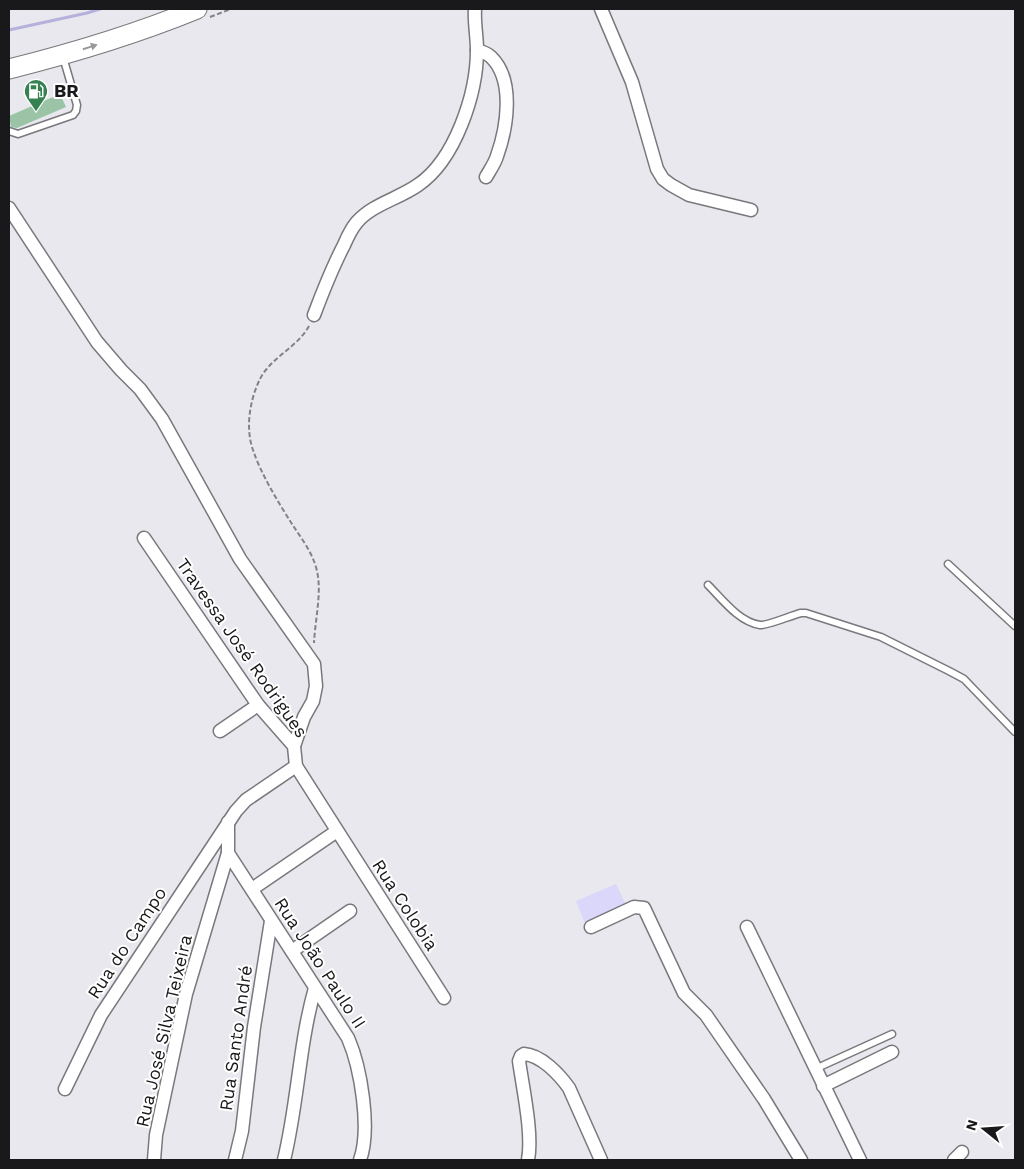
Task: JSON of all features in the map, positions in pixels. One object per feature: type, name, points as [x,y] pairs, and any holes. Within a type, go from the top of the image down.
[{"type":"main road","points":[[9,69],[62,56],[153,27],[197,9]]},
{"type":"street","points":[[314,315],[333,266],[355,224],[365,213],[417,186],[432,174],[455,138],[474,82],[477,50],[475,9]]},
{"type":"street","points":[[601,9],[632,82],[654,162],[663,178],[679,190],[689,194],[751,210]]},
{"type":"street","points":[[477,50],[489,55],[495,62],[505,82],[506,124],[497,158],[486,176]]},
{"type":"street","points":[[9,208],[97,342],[140,389],[162,419],[240,560],[314,664],[316,686],[313,701],[304,717],[294,746]]},
{"type":"street","name":"Travessa José Rodrigues","points":[[144,538],[258,704],[294,746],[296,766],[337,831]]},
{"type":"street","points":[[220,732],[258,704]]},
{"type":"street","name":"Rua do Campo","points":[[65,1089],[101,1015],[228,822],[246,800],[296,766]]},
{"type":"street","points":[[228,822],[228,854]]},
{"type":"street","points":[[252,889],[337,831]]},
{"type":"street","name":"Rua Colobia","points":[[337,831],[444,998]]},
{"type":"street","name":"Rua João Paulo II","points":[[228,854],[348,1038],[355,1053],[365,1125],[360,1160]]},
{"type":"street","name":"Rua José Silva Teixeira","points":[[154,1160],[156,1135],[186,994],[228,854]]},
{"type":"street","points":[[591,927],[634,908],[644,908],[684,993],[706,1015],[764,1099],[801,1160]]},
{"type":"street","points":[[292,951],[350,911]]},
{"type":"street","name":"Rua Santo André","points":[[235,1160],[242,1131],[254,1026],[271,921]]},
{"type":"street","points":[[746,926],[860,1160]]},
{"type":"street","points":[[284,1160],[291,1135],[302,1047],[315,988]]},
{"type":"street","points":[[823,1086],[892,1052]]},
{"type":"street","points":[[528,1160],[530,1149],[529,1136],[519,1061],[524,1054],[530,1054],[537,1058],[562,1078],[569,1088],[601,1160]]},
{"type":"lane","points":[[9,131],[18,134],[73,115],[76,111],[78,105],[62,56]]},
{"type":"lane","points":[[948,564],[1015,626]]},
{"type":"lane","points":[[708,586],[738,615],[750,622],[761,625],[806,613],[881,637],[964,679],[1015,732]]},
{"type":"lane","points":[[814,1069],[892,1034]]},
{"type":"path","points":[[314,315],[308,329],[298,341],[268,366],[260,379],[250,412],[252,449],[278,502],[313,558],[318,572],[314,664]]},
{"type":"shaded area","points":[[616,884],[626,905],[585,923],[576,901]]},
{"type":"building","points":[[60,94],[66,107],[17,128],[11,127],[9,116]]},
{"type":"waterway","points":[[9,30],[100,9]]},
{"type":"place","name":"BR","points":[[36,112]]}]
